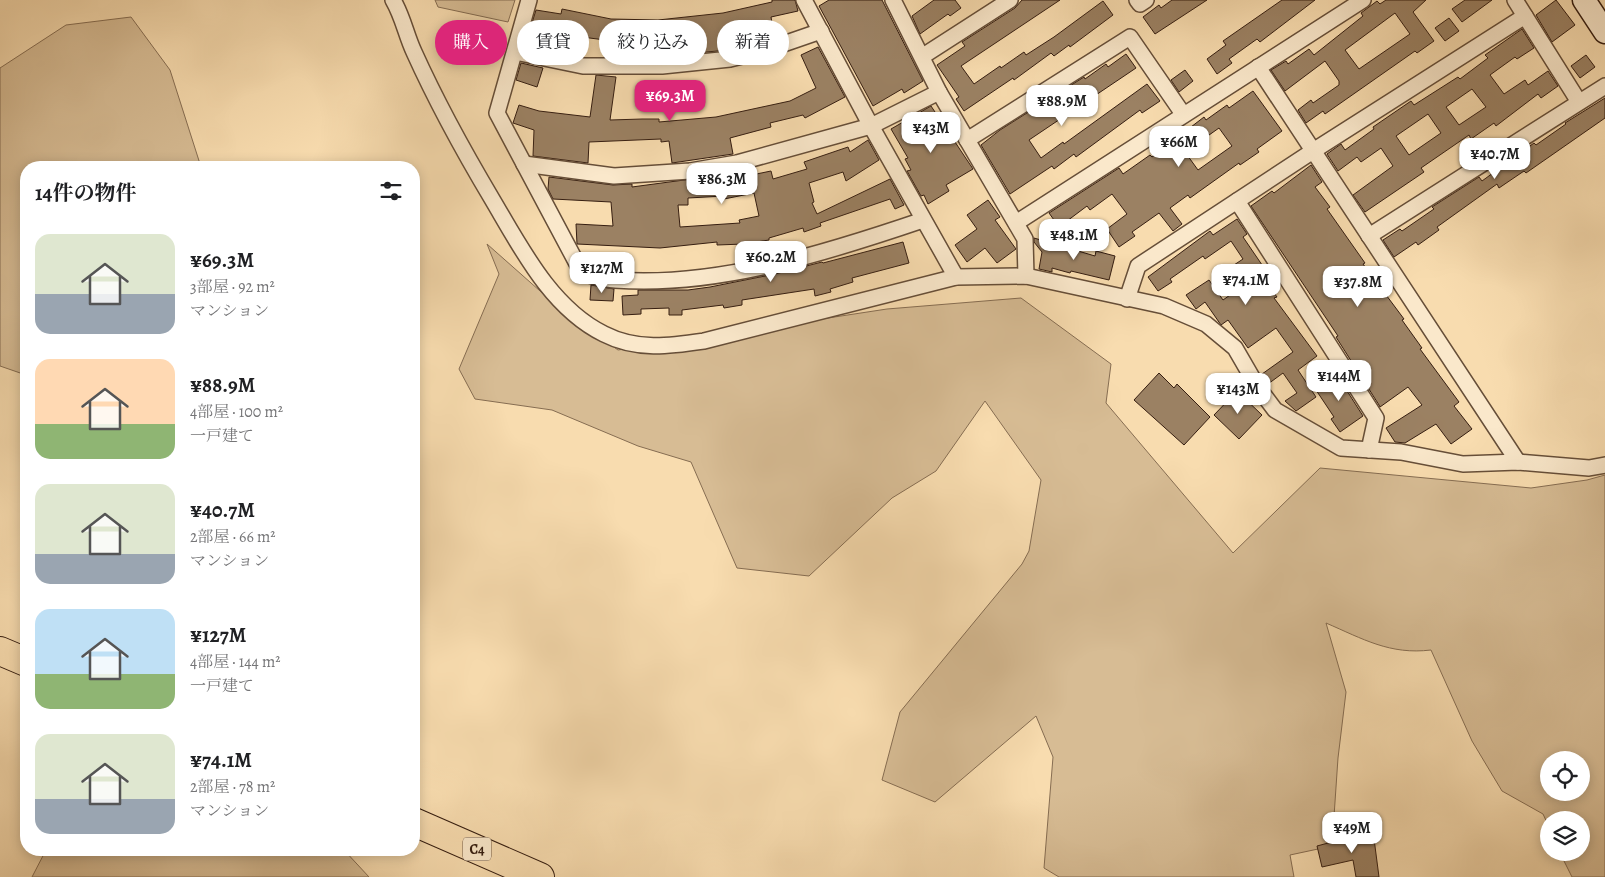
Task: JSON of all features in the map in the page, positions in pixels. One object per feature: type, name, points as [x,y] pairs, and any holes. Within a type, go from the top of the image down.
[{"type":"highway","points":[[0,651],[20,659]]},
{"type":"highway","name":"C4","points":[[420,825],[540,877]]},
{"type":"street","points":[[393,0],[401,14],[414,51],[458,141],[528,260],[564,304],[582,320],[605,335],[649,347],[704,341],[956,277],[1026,276],[1164,306],[1206,324],[1235,348],[1257,386],[1275,410],[1341,448],[1401,452],[1463,464],[1518,462],[1590,468],[1605,465]]},
{"type":"street","points":[[529,0],[497,113],[582,273],[614,280],[679,279],[778,264],[839,249],[923,220]]},
{"type":"street","points":[[804,0],[871,126],[956,277]]},
{"type":"street","points":[[893,0],[923,56],[939,92],[1025,239],[1026,276]]},
{"type":"street","points":[[923,56],[1010,0]]},
{"type":"street","points":[[1137,0],[1140,4],[1146,0]]},
{"type":"street","points":[[1016,223],[1363,0]]},
{"type":"street","points":[[1515,0],[1579,102]]},
{"type":"street","points":[[1584,0],[1605,32]]},
{"type":"street","points":[[1128,299],[1138,266],[1313,151],[1525,16]]},
{"type":"street","points":[[515,52],[583,66],[662,66],[730,59],[766,50],[821,31]]},
{"type":"street","points":[[967,140],[1130,37],[1183,114]]},
{"type":"street","points":[[1258,67],[1518,462]]},
{"type":"street","points":[[1369,236],[1605,86]]},
{"type":"street","points":[[524,164],[614,176],[690,171],[766,156],[871,126],[939,92]]},
{"type":"street","points":[[1236,201],[1376,418],[1369,450]]},
{"type":"shaded area","points":[[435,0],[515,0],[508,22],[507,20],[499,20],[438,7]]},
{"type":"shaded area","points":[[131,17],[170,70],[199,161],[20,161],[20,373],[0,366],[0,68],[66,25]]},
{"type":"shaded area","points":[[487,244],[557,306],[618,350],[887,309],[1021,298],[1111,364],[1106,403],[1233,553],[1320,468],[1531,488],[1587,480],[1605,475],[1605,877],[1572,877],[1564,861],[1590,861],[1590,811],[1540,812],[1502,791],[1472,741],[1431,650],[1416,651],[1390,648],[1365,640],[1326,623],[1346,692],[1338,758],[1332,846],[1290,855],[1294,877],[1059,877],[1044,868],[1053,757],[1036,716],[935,802],[882,780],[900,712],[1022,564],[1029,551],[1041,480],[985,401],[936,471],[892,498],[809,576],[737,568],[691,462],[638,446],[552,410],[475,399],[459,369],[499,274]]},
{"type":"shaded area","points":[[43,856],[350,856],[369,877],[32,877]]},
{"type":"building","points":[[772,0],[795,0],[798,11],[771,17],[772,20],[717,20],[717,51],[707,52],[707,20],[658,20],[723,13],[772,2]]},
{"type":"building","points":[[829,0],[882,0],[923,81],[904,93],[902,89],[873,106],[819,6]]},
{"type":"building","points":[[934,0],[955,0],[961,8],[950,16],[948,14],[920,34],[912,16]]},
{"type":"building","points":[[1022,0],[1060,0],[961,66],[974,84],[1000,66],[1001,68],[1024,52],[1026,55],[1054,37],[1103,1],[1113,15],[1070,47],[1069,45],[1054,56],[1051,53],[1014,80],[1013,78],[964,111],[956,99],[959,97],[937,65],[965,46],[962,42],[1015,8]]},
{"type":"building","points":[[1172,0],[1207,0],[1155,34],[1143,17],[1159,5],[1161,8]]},
{"type":"building","points":[[1282,0],[1315,0],[1260,42],[1257,39],[1229,59],[1232,63],[1217,74],[1207,59],[1226,45],[1223,41]]},
{"type":"building","points":[[1386,0],[1426,0],[1413,12],[1434,41],[1417,53],[1415,51],[1325,114],[1323,111],[1306,123],[1298,110],[1311,100],[1313,103],[1339,85],[1339,81],[1325,61],[1285,91],[1271,70],[1286,61],[1288,64],[1309,49],[1314,55],[1363,16],[1361,13],[1377,1],[1380,4]],"holes":[[[1395,13],[1410,34],[1359,69],[1345,50]]]},
{"type":"building","points":[[1465,0],[1492,0],[1462,22],[1452,9]]},
{"type":"building","points":[[1556,0],[1575,25],[1552,42],[1536,15]]},
{"type":"building","points":[[562,9],[611,19],[658,20],[599,20],[599,39],[589,38],[589,20],[533,20],[536,10],[561,14]]},
{"type":"building","points":[[1449,18],[1459,31],[1445,41],[1435,28]]},
{"type":"building","points":[[1522,29],[1534,48],[1517,59],[1515,57],[1490,75],[1504,94],[1525,80],[1528,85],[1548,71],[1558,86],[1541,98],[1538,94],[1496,126],[1494,123],[1471,139],[1469,135],[1421,168],[1424,172],[1365,212],[1353,195],[1393,166],[1381,148],[1361,162],[1357,157],[1338,171],[1327,154],[1341,144],[1345,150],[1374,129],[1373,127],[1411,101],[1414,105],[1458,77],[1460,79],[1488,58],[1485,55]],"holes":[[[1472,89],[1486,107],[1459,125],[1446,107]],[[1428,114],[1441,133],[1409,155],[1396,136]]]},
{"type":"building","points":[[818,47],[845,97],[805,118],[803,115],[770,123],[771,127],[730,138],[733,154],[672,163],[669,141],[661,142],[661,139],[589,142],[588,163],[533,156],[534,130],[513,123],[519,105],[539,111],[590,117],[596,75],[616,77],[610,120],[659,119],[659,122],[716,117],[790,101],[816,88],[801,55]]},
{"type":"building","points":[[1126,54],[1136,68],[1029,140],[1041,158],[1063,142],[1064,144],[1147,84],[1160,101],[1142,113],[1140,110],[1076,157],[1074,154],[1054,169],[1052,166],[1010,194],[981,145],[1000,130],[1084,77],[1085,79],[1106,64],[1108,67]]},
{"type":"building","points":[[1586,55],[1595,67],[1580,78],[1571,66]]},
{"type":"building","points":[[520,65],[543,68],[537,87],[516,80]]},
{"type":"building","points":[[1185,70],[1193,81],[1179,92],[1171,80]]},
{"type":"building","points":[[1253,91],[1282,131],[1257,149],[1259,152],[1240,165],[1239,163],[1190,198],[1188,195],[1170,208],[1182,224],[1173,231],[1159,213],[1132,232],[1135,236],[1119,247],[1107,229],[1127,214],[1112,194],[1090,210],[1087,206],[1059,227],[1049,213],[1119,168],[1123,174],[1150,155],[1152,157],[1204,117],[1206,120],[1227,105],[1229,108]],"holes":[[[1219,128],[1232,146],[1198,170],[1185,152]]]},
{"type":"building","points":[[1605,98],[1605,118],[1526,173],[1524,171],[1499,188],[1497,184],[1437,227],[1439,230],[1418,245],[1416,242],[1394,257],[1383,240],[1400,229],[1402,231],[1434,209],[1432,207],[1479,177],[1482,181],[1534,143],[1536,145],[1565,123]]},
{"type":"building","points":[[931,106],[973,169],[946,185],[949,191],[928,204],[924,195],[921,196],[907,171],[911,170],[905,159],[908,158],[891,129]]},
{"type":"building","points":[[868,140],[879,160],[846,181],[843,172],[809,183],[814,202],[812,203],[817,214],[890,179],[904,205],[895,209],[890,199],[820,223],[821,226],[804,232],[803,228],[769,238],[769,240],[744,244],[717,245],[717,242],[660,248],[577,244],[576,224],[613,226],[611,202],[553,199],[548,189],[549,177],[613,185],[632,184],[632,187],[736,173],[741,173],[742,177],[771,171],[773,179],[807,169],[804,162],[848,147],[850,152]],"holes":[[[754,193],[759,216],[739,220],[740,223],[680,227],[678,205],[688,205],[688,198],[724,196],[724,199]]]},
{"type":"building","points":[[1311,165],[1322,182],[1315,187],[1330,207],[1327,209],[1365,263],[1363,264],[1404,319],[1402,320],[1422,348],[1420,349],[1459,402],[1454,406],[1472,429],[1451,444],[1436,424],[1405,443],[1395,442],[1386,428],[1422,405],[1408,387],[1380,407],[1336,337],[1338,336],[1251,206],[1272,191],[1274,193]]},
{"type":"building","points":[[988,200],[1000,217],[995,220],[1016,249],[997,263],[985,248],[967,262],[955,245],[977,229],[967,215]]},
{"type":"building","points":[[1237,219],[1247,234],[1243,237],[1273,281],[1268,285],[1277,297],[1274,298],[1317,356],[1298,370],[1316,397],[1296,411],[1285,401],[1297,393],[1283,373],[1268,384],[1262,374],[1293,352],[1276,328],[1248,348],[1228,320],[1221,325],[1205,302],[1196,309],[1186,295],[1209,280],[1223,300],[1247,283],[1234,265],[1243,259],[1231,241],[1205,259],[1203,256],[1170,279],[1172,282],[1158,291],[1148,277],[1210,231],[1213,235]]},
{"type":"building","points":[[1034,238],[1095,256],[1096,251],[1115,256],[1109,280],[1052,268],[1052,272],[1039,269],[1042,252],[1034,242]]},
{"type":"building","points":[[903,242],[909,263],[852,278],[853,282],[830,289],[831,292],[815,296],[814,289],[742,300],[742,305],[724,308],[723,305],[682,310],[682,315],[669,315],[669,308],[641,309],[641,314],[623,315],[622,296],[638,295],[638,290],[688,290],[710,287],[823,263]]},
{"type":"building","points":[[591,285],[614,289],[613,301],[590,300]]},
{"type":"building","points":[[1335,372],[1363,416],[1340,432],[1331,419],[1334,417],[1314,387]]},
{"type":"building","points":[[1159,373],[1174,388],[1177,384],[1210,417],[1184,445],[1134,400]]},
{"type":"building","points":[[1237,391],[1262,415],[1239,439],[1214,415]]},
{"type":"building","points":[[1373,831],[1379,877],[1356,877],[1353,860],[1322,867],[1317,846]]}]
